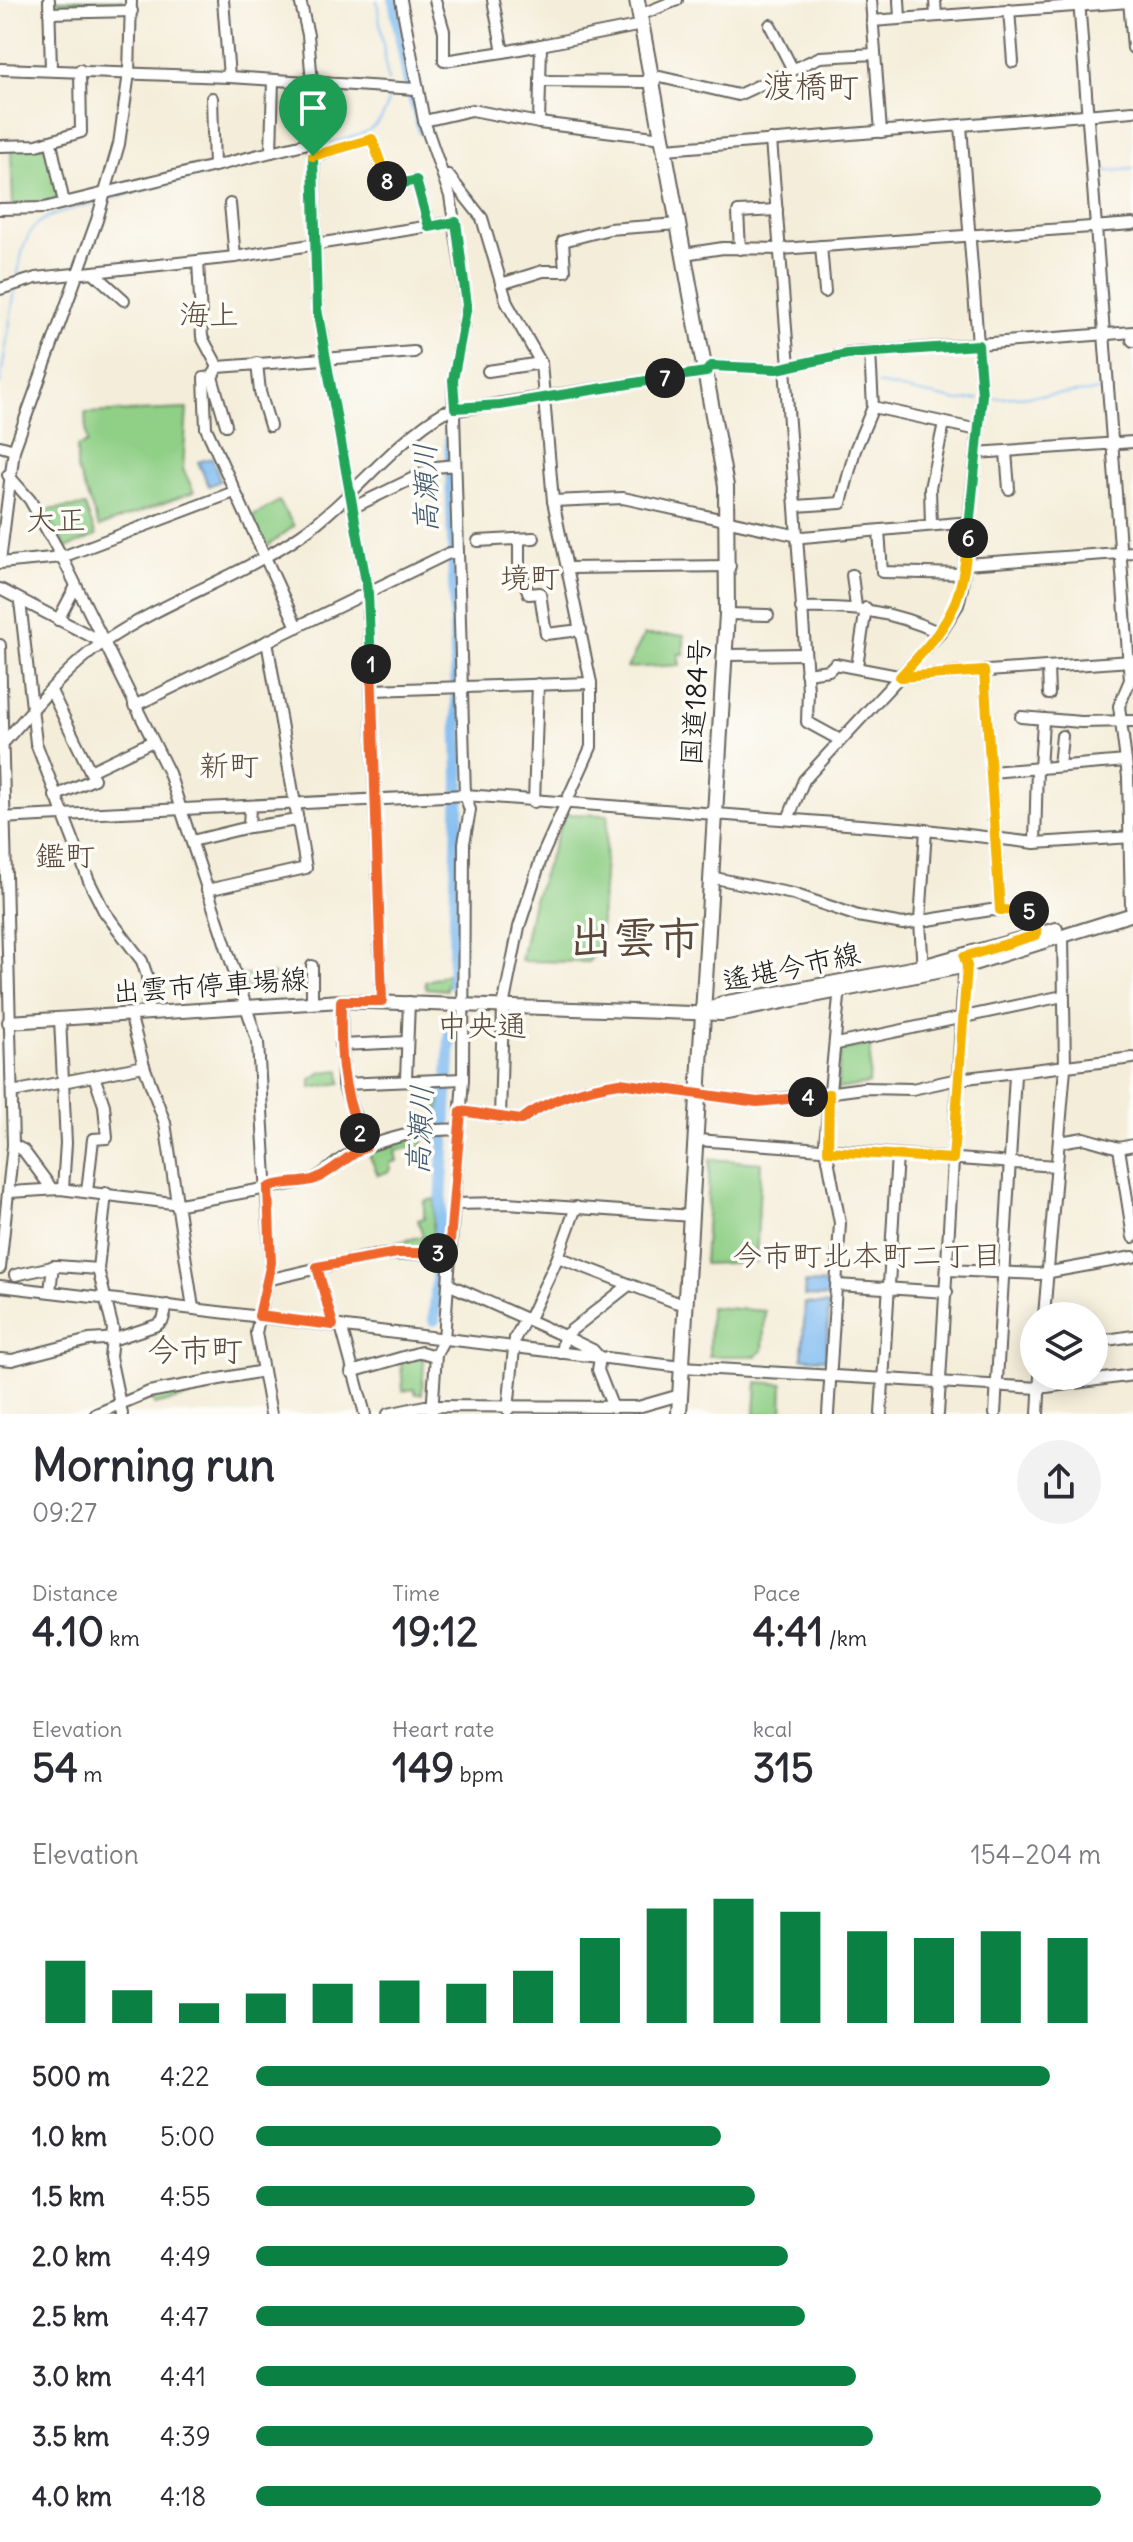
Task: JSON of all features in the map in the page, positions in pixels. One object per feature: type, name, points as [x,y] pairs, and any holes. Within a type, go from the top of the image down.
[{"type":"highway","name":"国道184号","points":[[637,0],[706,372],[729,520],[730,566],[679,1414]]},
{"type":"main road","name":"遙堪今市線","points":[[966,962],[1036,935],[1132,909]]},
{"type":"main road","name":"遙堪今市線","points":[[702,1013],[722,1014],[840,986],[966,962],[1063,935],[1132,909]]},
{"type":"main road","name":"出雲市停車場線","points":[[9,1022],[244,1004],[341,1001],[702,1013]]},
{"type":"street","points":[[49,0],[51,69]]},
{"type":"street","points":[[223,0],[229,77]]},
{"type":"street","points":[[300,0],[308,35],[312,83],[317,309],[368,593],[382,1001]]},
{"type":"street","points":[[401,0],[416,89],[424,121],[444,170],[456,222],[467,305],[453,380],[465,795],[470,810],[464,843],[463,1079],[444,1339],[435,1356],[432,1411]]},
{"type":"street","points":[[435,0],[444,31],[444,61],[541,45],[641,20],[677,0]]},
{"type":"street","points":[[493,0],[503,52]]},
{"type":"street","points":[[871,0],[881,132]]},
{"type":"street","points":[[899,0],[900,18]]},
{"type":"street","points":[[935,0],[936,16]]},
{"type":"street","points":[[872,21],[1003,7],[1129,1],[1133,48]]},
{"type":"street","points":[[1079,3],[1102,334],[1130,661],[1130,680],[1119,706],[1128,758],[1132,909]]},
{"type":"street","points":[[49,13],[131,6],[129,73],[119,144],[105,193],[14,450],[8,475],[0,562],[62,557],[234,492]]},
{"type":"street","points":[[1003,7],[1013,62]]},
{"type":"street","points":[[770,25],[793,70]]},
{"type":"street","points":[[539,123],[541,45]]},
{"type":"street","points":[[540,81],[660,77],[738,95],[820,57],[875,54]]},
{"type":"street","points":[[1,70],[80,70],[416,89]]},
{"type":"street","points":[[0,146],[51,143],[81,132],[80,70]]},
{"type":"street","points":[[271,152],[273,80]]},
{"type":"street","points":[[212,98],[214,166]]},
{"type":"street","points":[[424,121],[472,110],[664,144],[771,140],[1133,111]]},
{"type":"street","points":[[788,819],[804,780],[940,633],[958,605],[965,569],[982,395],[961,126]]},
{"type":"street","points":[[313,156],[372,139],[389,187],[416,180],[429,227]]},
{"type":"street","points":[[771,140],[781,249],[807,722],[840,740]]},
{"type":"street","points":[[0,209],[44,208],[312,142]]},
{"type":"street","points":[[51,143],[64,203]]},
{"type":"street","points":[[444,170],[482,218],[507,303],[541,363],[553,501],[591,683],[591,747],[580,778],[563,804],[542,856],[519,927],[503,1007],[500,1118]]},
{"type":"street","points":[[230,204],[235,257]]},
{"type":"street","points":[[740,249],[738,212],[777,210]]},
{"type":"street","points":[[0,289],[36,278],[235,257],[456,222]]},
{"type":"street","points":[[501,284],[543,271],[565,271],[563,241],[586,233],[678,224]]},
{"type":"street","points":[[684,254],[1133,224]]},
{"type":"street","points":[[821,246],[825,292]]},
{"type":"street","points":[[198,261],[202,337],[215,372],[226,425]]},
{"type":"street","points":[[94,273],[124,300]]},
{"type":"street","points":[[5,741],[51,691],[104,643],[265,557],[303,533],[349,495],[418,427],[455,408],[500,405],[706,372],[711,366],[724,364],[767,369],[870,352],[1102,334],[1131,337]]},
{"type":"street","points":[[297,627],[206,428],[204,378],[215,372],[257,363],[414,352]]},
{"type":"street","points":[[796,506],[841,503],[855,450],[873,407],[870,352]]},
{"type":"street","points":[[257,363],[260,392],[270,426]]},
{"type":"street","points":[[488,371],[541,363]]},
{"type":"street","points":[[873,407],[978,430]]},
{"type":"street","points":[[931,525],[930,488],[944,423]]},
{"type":"street","points":[[976,453],[1133,442]]},
{"type":"street","points":[[0,446],[14,450]]},
{"type":"street","points":[[1006,452],[1009,489]]},
{"type":"street","points":[[352,508],[436,467],[455,465]]},
{"type":"street","points":[[8,475],[30,500],[62,557],[169,773],[258,1043],[271,1263],[256,1333],[271,1414]]},
{"type":"street","points":[[553,501],[623,498],[798,536],[970,522]]},
{"type":"street","points":[[879,531],[882,572],[965,569],[1133,552]]},
{"type":"street","points":[[478,541],[534,538]]},
{"type":"street","points":[[519,539],[519,569],[529,594],[540,593],[546,634],[581,630]]},
{"type":"street","points":[[134,706],[449,553],[458,553]]},
{"type":"street","points":[[568,568],[730,566]]},
{"type":"street","points":[[852,575],[861,607],[857,666]]},
{"type":"street","points":[[58,620],[76,586]]},
{"type":"street","points":[[0,589],[104,643]]},
{"type":"street","points":[[20,601],[36,743],[62,816],[104,911],[142,961],[147,976],[148,1012]]},
{"type":"street","points":[[801,608],[861,607],[907,618],[940,633]]},
{"type":"street","points":[[727,614],[768,615]]},
{"type":"street","points":[[207,890],[306,868],[267,641]]},
{"type":"street","points":[[0,645],[5,741],[1,818],[13,1145],[0,1268]]},
{"type":"street","points":[[725,655],[804,654]]},
{"type":"street","points":[[806,673],[829,670],[835,664],[900,677],[1130,661]]},
{"type":"street","points":[[1048,668],[1049,694]]},
{"type":"street","points":[[984,671],[1000,910]]},
{"type":"street","points":[[373,690],[591,683]]},
{"type":"street","points":[[534,802],[538,684]]},
{"type":"street","points":[[51,691],[94,779],[55,796]]},
{"type":"street","points":[[1021,717],[1133,721]]},
{"type":"street","points":[[1035,843],[1043,722]]},
{"type":"street","points":[[1059,766],[1062,736]]},
{"type":"street","points":[[90,771],[153,741]]},
{"type":"street","points":[[991,772],[1128,758]]},
{"type":"street","points":[[1,818],[465,795],[926,830],[1035,843],[1131,837]]},
{"type":"street","points":[[249,827],[250,807]]},
{"type":"street","points":[[192,841],[249,827],[298,820]]},
{"type":"street","points":[[923,971],[920,921],[926,830]]},
{"type":"street","points":[[710,877],[793,894],[858,916],[903,924],[1000,910],[1037,911],[1036,935]]},
{"type":"street","points":[[1045,1302],[1065,1068],[1063,935]]},
{"type":"street","points":[[938,1414],[966,962]]},
{"type":"street","points":[[312,966],[312,1002]]},
{"type":"street","points":[[828,1414],[840,1223],[828,1151],[829,1094],[837,1044],[840,986]]},
{"type":"street","points":[[837,1044],[1063,996]]},
{"type":"street","points":[[341,1001],[343,1084],[366,1147]]},
{"type":"street","points":[[406,1079],[409,1002]]},
{"type":"street","points":[[130,1014],[144,1066],[160,1104],[180,1204],[193,1308]]},
{"type":"street","points":[[58,1189],[66,1143],[60,1019]]},
{"type":"street","points":[[340,1045],[407,1042]]},
{"type":"street","points":[[461,1111],[521,1120],[531,1112],[610,1084],[642,1084],[757,1102],[864,1088],[912,1089],[958,1079],[1015,1075],[1133,1058]]},
{"type":"street","points":[[12,1092],[144,1066]]},
{"type":"street","points":[[995,1414],[1015,1075]]},
{"type":"street","points":[[87,1192],[93,1139],[107,1138],[104,1105],[94,1076]]},
{"type":"street","points":[[343,1084],[463,1079]]},
{"type":"street","points":[[10,1192],[58,1189],[180,1204],[312,1180],[326,1174],[344,1157],[366,1147],[442,1128],[459,1130]]},
{"type":"street","points":[[1059,1142],[1084,1138],[1119,1148],[1133,1145]]},
{"type":"street","points":[[697,1140],[1056,1166]]},
{"type":"street","points":[[13,1145],[23,1150],[58,1189]]},
{"type":"street","points":[[1119,1148],[1133,1237]]},
{"type":"street","points":[[881,1414],[897,1155]]},
{"type":"street","points":[[106,1193],[98,1269],[113,1329],[110,1357],[122,1414]]},
{"type":"street","points":[[454,1204],[576,1207],[692,1216]]},
{"type":"street","points":[[508,1410],[513,1347],[558,1257],[576,1207]]},
{"type":"street","points":[[267,1280],[317,1267],[397,1253],[449,1253]]},
{"type":"street","points":[[558,1257],[687,1304]]},
{"type":"street","points":[[948,1270],[1047,1272],[1133,1257]]},
{"type":"street","points":[[15,1275],[53,1266],[98,1269]]},
{"type":"street","points":[[50,1291],[53,1266]]},
{"type":"street","points":[[317,1267],[365,1414]]},
{"type":"street","points":[[448,1284],[528,1318],[593,1350],[600,1358]]},
{"type":"street","points":[[561,1353],[564,1336],[629,1285]]},
{"type":"street","points":[[837,1285],[947,1292]]},
{"type":"street","points":[[0,1286],[682,1367],[1020,1387]]},
{"type":"street","points":[[0,1359],[12,1360],[157,1325],[163,1320],[167,1305]]},
{"type":"street","points":[[1108,1340],[1133,1336]]},
{"type":"street","points":[[351,1372],[421,1352],[435,1356]]},
{"type":"street","points":[[600,1358],[598,1370],[613,1408]]},
{"type":"street","points":[[96,1414],[149,1392],[263,1371]]},
{"type":"street","points":[[1108,1378],[1133,1375]]},
{"type":"street","points":[[1038,1414],[1039,1390]]},
{"type":"street","points":[[388,1414],[613,1408],[635,1411],[680,1395]]},
{"type":"green space","points":[[51,0],[122,0],[123,8],[55,9]]},
{"type":"green space","points":[[48,146],[59,203],[13,206],[11,148]]},
{"type":"green space","points":[[187,409],[183,469],[194,492],[99,527],[77,469],[77,447],[87,443],[85,413]]},
{"type":"green space","points":[[279,501],[294,526],[265,548],[250,518]]},
{"type":"green space","points":[[85,506],[96,536],[66,548],[43,510]]},
{"type":"green space","points":[[644,635],[684,635],[684,654],[678,654],[680,665],[627,668]]},
{"type":"green space","points":[[565,814],[608,815],[599,950],[588,962],[521,961],[532,905]]},
{"type":"green space","points":[[274,974],[274,990],[255,992],[242,984],[239,975]]},
{"type":"green space","points":[[448,974],[446,990],[426,988],[425,982]]},
{"type":"green space","points":[[871,1044],[869,1084],[837,1089],[841,1051]]},
{"type":"green space","points":[[340,1070],[341,1083],[311,1088],[311,1079],[322,1072]]},
{"type":"green space","points":[[441,1081],[440,1110],[423,1103],[419,1086]]},
{"type":"green space","points":[[422,1136],[425,1166],[419,1161],[416,1146],[395,1151],[397,1161],[390,1163],[390,1171],[378,1175],[368,1152]]},
{"type":"green space","points":[[710,1159],[761,1163],[756,1262],[704,1264]]},
{"type":"green space","points":[[435,1199],[432,1246],[428,1249],[388,1249],[387,1245],[423,1236],[418,1220],[424,1218],[424,1201]]},
{"type":"green space","points":[[710,1307],[765,1311],[763,1350],[756,1356],[709,1356]]},
{"type":"green space","points":[[418,1356],[424,1361],[422,1394],[416,1394],[414,1389],[403,1391],[401,1362]]},
{"type":"green space","points":[[757,1382],[783,1384],[782,1414],[755,1414]]},
{"type":"green space","points":[[186,1389],[188,1397],[154,1405],[151,1394]]},
{"type":"water","points":[[212,458],[220,481],[209,486],[198,462]]},
{"type":"water","points":[[805,1283],[830,1284],[829,1297],[804,1296]]},
{"type":"water","points":[[805,1303],[829,1305],[826,1359],[802,1358]]},
{"type":"waterway","points":[[377,0],[388,82]]},
{"type":"waterway","name":"高瀬川","points":[[394,0],[409,83],[423,130]]},
{"type":"waterway","points":[[320,145],[356,136],[375,125],[387,106],[389,92]]},
{"type":"waterway","points":[[106,200],[309,148]]},
{"type":"waterway","points":[[1098,172],[1133,169]]},
{"type":"waterway","points":[[17,280],[25,244],[38,224],[60,212],[96,203]]},
{"type":"waterway","points":[[0,384],[15,290]]},
{"type":"waterway","points":[[878,384],[959,401],[979,399]]},
{"type":"waterway","points":[[985,399],[1103,391]]},
{"type":"waterway","name":"高瀬川","points":[[450,423],[459,780],[453,983]]},
{"type":"waterway","name":"高瀬川","points":[[439,1242],[451,1020]]},
{"type":"waterway","name":"高瀬川","points":[[434,1320],[438,1266]]},
{"type":"district","name":"渡橋町","points":[[811,85]]},
{"type":"district","name":"海上","points":[[209,314]]},
{"type":"district","name":"大正","points":[[56,519]]},
{"type":"district","name":"境町","points":[[530,577]]},
{"type":"district","name":"新町","points":[[229,765]]},
{"type":"district","name":"鑑町","points":[[65,855]]},
{"type":"district","name":"出雲市","points":[[635,937]]},
{"type":"district","name":"中央通","points":[[482,1025]]},
{"type":"district","name":"今市町北本町二丁目","points":[[867,1255]]},
{"type":"district","name":"今市町","points":[[195,1349]]},
{"type":"route","points":[[372,139],[389,187],[416,180],[429,227],[456,222],[467,305],[453,380],[455,408],[500,405],[706,372],[711,366],[724,364],[777,369],[836,355],[978,345],[982,395],[962,588],[958,605],[950,619],[900,677],[984,671],[1000,910],[1037,911],[1036,935],[964,957],[967,966],[953,1159],[828,1151],[825,1143],[829,1094],[757,1102],[620,1083],[599,1085],[531,1112],[521,1120],[461,1111],[449,1253],[375,1255],[317,1267],[334,1319],[333,1325],[259,1316],[271,1263],[268,1188],[312,1180],[326,1174],[344,1157],[366,1147],[343,1084],[341,1001],[382,1001],[368,593],[317,309],[313,156],[372,139]]}]
